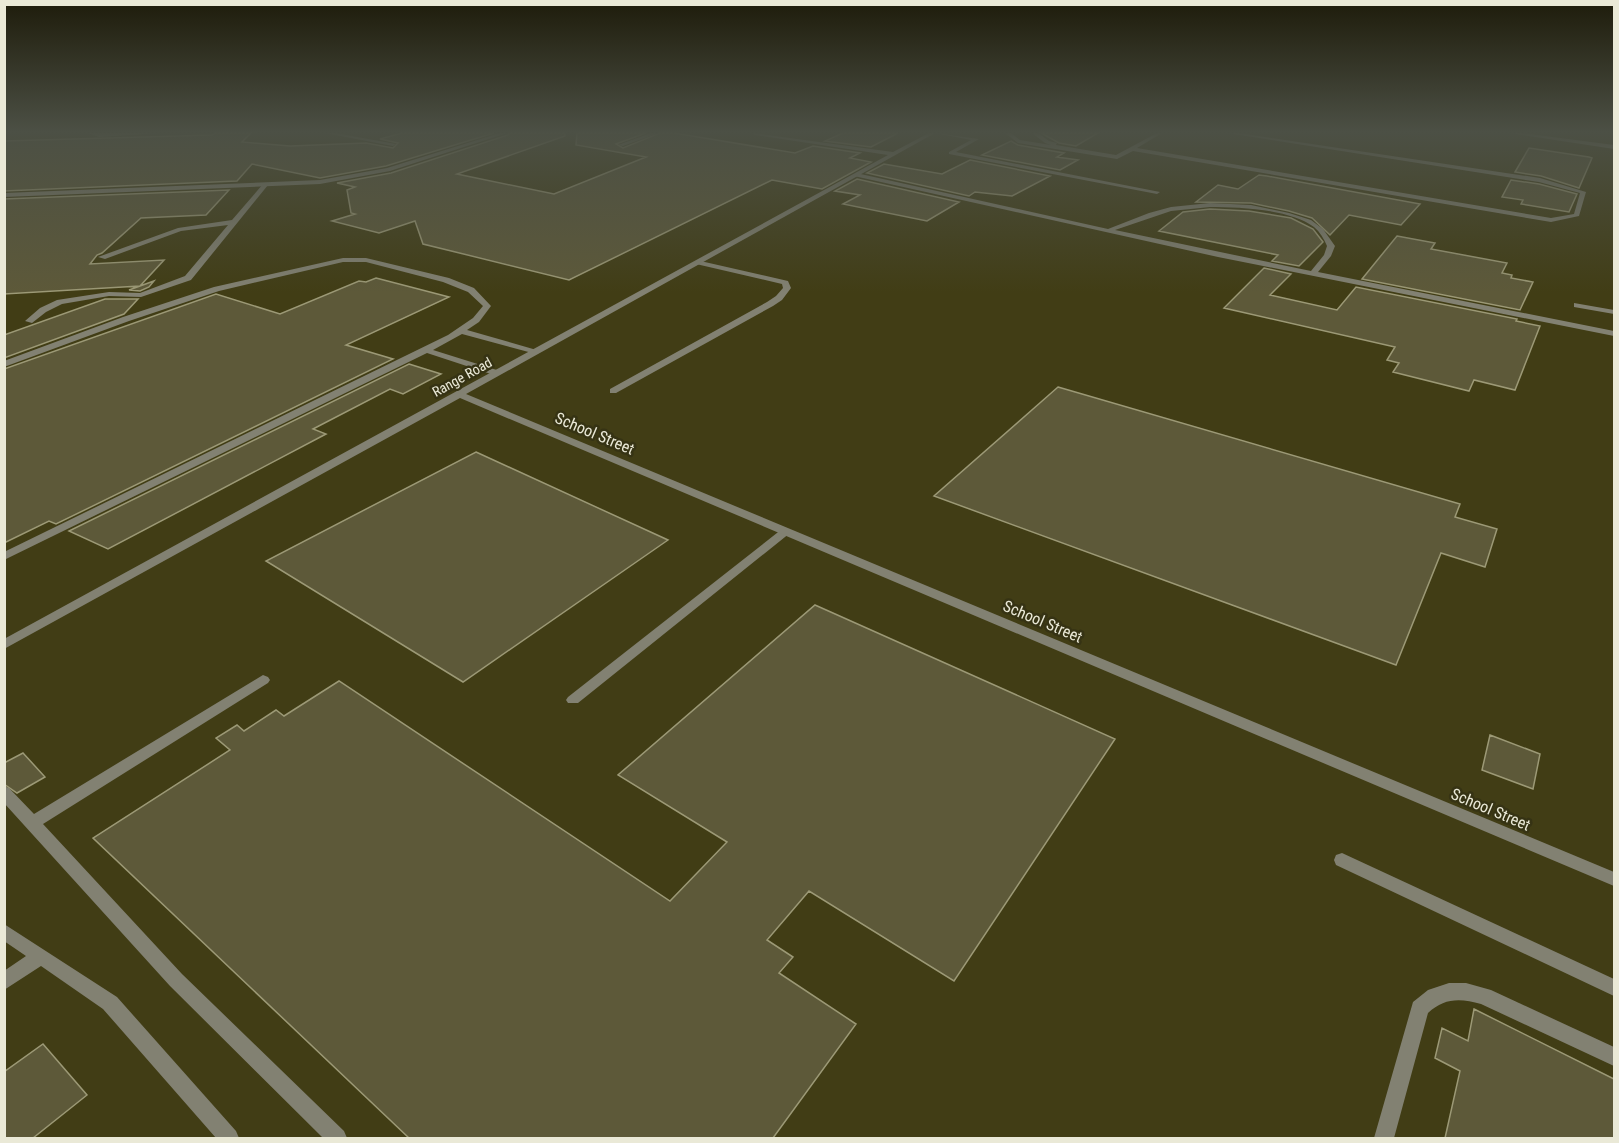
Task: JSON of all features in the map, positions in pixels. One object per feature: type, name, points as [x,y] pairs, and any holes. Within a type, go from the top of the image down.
[{"type":"street","points":[[7,197],[236,186]]},
{"type":"street","points":[[29,321],[43,310],[60,302],[109,294],[141,295],[188,278],[264,186]]},
{"type":"street","name":"Range Road","points":[[4,645],[836,186]]},
{"type":"street","points":[[908,186],[1218,255],[1614,334]]},
{"type":"street","points":[[1127,186],[1157,192]]},
{"type":"street","points":[[1353,186],[1551,220],[1577,215],[1583,192],[1563,186]]},
{"type":"street","points":[[1110,230],[1139,217],[1184,206],[1230,204],[1282,213],[1314,224],[1331,246],[1327,256],[1313,273]]},
{"type":"street","points":[[102,257],[180,229],[235,222]]},
{"type":"street","points":[[4,364],[126,319],[218,289],[318,265],[351,260],[366,260],[434,277],[471,290],[487,306],[483,314],[460,331],[426,350],[4,557]]},
{"type":"street","points":[[613,391],[770,304],[787,288],[785,283],[699,262]]},
{"type":"street","points":[[1577,305],[1614,312]]},
{"type":"street","points":[[460,331],[536,351]]},
{"type":"street","points":[[426,350],[496,373]]},
{"type":"street","name":"School Street","points":[[459,394],[1614,879]]},
{"type":"street","points":[[573,700],[786,531]]},
{"type":"street","points":[[33,822],[263,680]]},
{"type":"street","points":[[4,792],[176,980],[337,1138]]},
{"type":"street","points":[[1342,860],[1614,988]]},
{"type":"street","points":[[4,931],[110,1002],[229,1138]]},
{"type":"street","points":[[4,982],[40,956]]},
{"type":"street","points":[[1384,1138],[1420,1008],[1430,997],[1444,992],[1468,991],[1484,996],[1614,1057]]},
{"type":"shaded area","points":[[5,186],[1614,186],[1614,1138],[5,1138]]},
{"type":"building","points":[[4,186],[113,186],[4,191]]},
{"type":"building","points":[[352,186],[517,186],[554,194],[573,186],[759,186],[569,280],[423,244],[415,221],[379,233],[332,221],[355,214],[351,213],[347,190],[355,187]]},
{"type":"building","points":[[807,186],[827,186],[822,189]]},
{"type":"building","points":[[844,186],[890,186],[959,202],[927,221],[843,204],[860,195],[835,191]]},
{"type":"building","points":[[926,186],[1030,186],[1012,196],[975,192],[969,196]]},
{"type":"building","points":[[1216,186],[1238,189],[1242,186],[1322,186],[1420,204],[1401,225],[1349,215],[1330,235],[1312,218],[1289,211],[1251,203],[1196,202]]},
{"type":"building","points":[[1508,186],[1548,186],[1577,194],[1569,212],[1521,204],[1523,200],[1502,197]]},
{"type":"building","points":[[229,190],[206,215],[141,218],[97,255],[90,264],[164,260],[140,286],[4,294],[4,199]]},
{"type":"building","points":[[1210,209],[1249,211],[1291,218],[1313,229],[1323,242],[1299,266],[1272,261],[1278,255],[1159,231],[1183,212]]},
{"type":"building","points":[[1397,236],[1435,243],[1431,249],[1507,263],[1502,273],[1512,275],[1511,278],[1533,282],[1520,310],[1362,279]]},
{"type":"building","points":[[1264,268],[1291,274],[1270,295],[1337,310],[1356,287],[1517,319],[1516,321],[1540,326],[1515,390],[1474,380],[1469,391],[1393,372],[1399,363],[1387,360],[1395,347],[1224,308]]},
{"type":"building","points":[[376,278],[449,297],[346,345],[393,359],[56,524],[49,521],[4,543],[4,369],[216,294],[280,314],[359,281],[366,282]]},
{"type":"building","points":[[154,281],[149,287],[140,291],[129,290]]},
{"type":"building","points":[[105,299],[138,299],[124,314],[4,358],[4,335]]},
{"type":"building","points":[[409,364],[441,374],[403,394],[390,389],[313,429],[326,434],[108,549],[69,531]]},
{"type":"building","points":[[1058,387],[1460,504],[1455,517],[1497,529],[1485,567],[1441,553],[1396,665],[934,496]]},
{"type":"building","points":[[476,452],[668,540],[463,682],[266,561]]},
{"type":"building","points":[[815,605],[1115,739],[954,981],[809,891],[767,940],[793,957],[779,973],[856,1024],[773,1138],[409,1138],[93,838],[230,750],[216,738],[237,725],[244,731],[276,710],[284,716],[339,681],[670,901],[727,842],[618,775]]},
{"type":"building","points":[[1490,735],[1540,754],[1533,789],[1482,770]]},
{"type":"building","points":[[23,753],[45,777],[17,793],[4,784],[4,763]]},
{"type":"building","points":[[1474,1009],[1614,1079],[1614,1138],[1445,1138],[1460,1071],[1435,1058],[1442,1028],[1468,1041]]},
{"type":"building","points":[[43,1044],[87,1095],[33,1138],[4,1138],[4,1072]]}]
